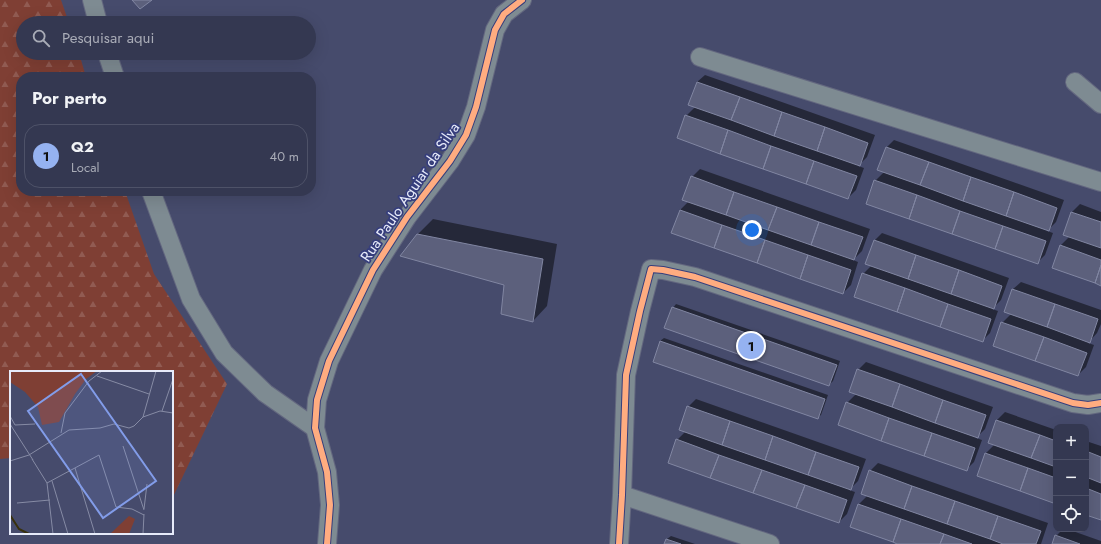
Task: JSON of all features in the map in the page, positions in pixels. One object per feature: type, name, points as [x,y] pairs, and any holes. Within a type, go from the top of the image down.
[{"type":"street","points":[[92,0],[96,16]]},
{"type":"street","name":"Rua Paulo Aguiar da Silva","points":[[327,544],[330,505],[326,472],[315,428],[317,400],[329,361],[373,270],[407,217],[450,161],[466,135],[476,107],[495,30],[504,14],[522,0]]},
{"type":"street","points":[[700,57],[1101,182]]},
{"type":"street","points":[[110,60],[114,72]]},
{"type":"street","points":[[1075,82],[1101,104]]},
{"type":"street","points":[[153,196],[191,299],[224,353],[265,393],[315,428]]},
{"type":"street","points":[[619,544],[626,375],[640,311],[652,269],[695,277],[1073,404],[1088,405],[1101,403]]},
{"type":"street","points":[[622,495],[770,544]]},
{"type":"green space","points":[[0,0],[61,0],[67,16],[16,16],[16,60],[81,60],[85,72],[16,72],[16,196],[127,196],[154,274],[227,384],[173,497],[173,371],[10,371],[10,458],[0,459]]},
{"type":"building","points":[[132,0],[152,0],[140,9]]},
{"type":"building","points":[[697,82],[740,97],[731,120],[688,105]]},
{"type":"building","points":[[740,97],[782,112],[774,136],[731,120]]},
{"type":"building","points":[[782,112],[825,127],[817,151],[774,136]]},
{"type":"building","points":[[685,115],[728,130],[720,154],[677,138]]},
{"type":"building","points":[[825,127],[868,143],[860,166],[817,151]]},
{"type":"building","points":[[728,130],[771,146],[763,169],[720,154]]},
{"type":"building","points":[[771,146],[814,161],[806,184],[763,169]]},
{"type":"building","points":[[886,147],[929,162],[920,185],[877,170]]},
{"type":"building","points":[[814,161],[857,176],[848,199],[806,184]]},
{"type":"building","points":[[929,162],[971,177],[963,201],[920,185]]},
{"type":"building","points":[[691,176],[734,192],[726,215],[682,200]]},
{"type":"building","points":[[971,177],[1014,192],[1006,216],[963,201]]},
{"type":"building","points":[[874,180],[917,195],[909,219],[866,204]]},
{"type":"building","points":[[734,192],[777,207],[768,230],[726,215]]},
{"type":"building","points":[[1014,192],[1057,208],[1049,231],[1006,216]]},
{"type":"building","points":[[917,195],[960,211],[952,234],[909,219]]},
{"type":"building","points":[[777,207],[819,222],[811,245],[768,230]]},
{"type":"building","points":[[680,210],[722,225],[714,248],[671,233]]},
{"type":"building","points":[[960,211],[1003,226],[995,249],[952,234]]},
{"type":"building","points":[[1071,212],[1101,222],[1101,248],[1063,235]]},
{"type":"building","points":[[819,222],[863,237],[854,260],[811,245]]},
{"type":"building","points":[[722,225],[765,240],[757,263],[714,248]]},
{"type":"building","points":[[1003,226],[1046,241],[1038,264],[995,249]]},
{"type":"building","points":[[417,234],[543,259],[533,322],[501,314],[504,285],[400,256]]},
{"type":"building","points":[[765,240],[808,255],[800,279],[757,263]]},
{"type":"building","points":[[874,240],[916,255],[908,279],[865,264]]},
{"type":"building","points":[[1060,245],[1101,260],[1101,265],[1095,283],[1052,268]]},
{"type":"building","points":[[808,255],[851,270],[843,294],[800,279]]},
{"type":"building","points":[[916,255],[959,270],[951,294],[908,279]]},
{"type":"building","points":[[1101,265],[1101,286],[1095,283]]},
{"type":"building","points":[[959,270],[1002,286],[994,309],[951,294]]},
{"type":"building","points":[[862,273],[905,288],[897,312],[854,297]]},
{"type":"building","points":[[905,288],[948,304],[940,327],[897,312]]},
{"type":"building","points":[[1012,289],[1055,304],[1047,327],[1004,312]]},
{"type":"building","points":[[948,304],[991,319],[983,342],[940,327]]},
{"type":"building","points":[[1055,304],[1098,319],[1090,343],[1047,327]]},
{"type":"building","points":[[672,307],[837,365],[829,386],[664,328]]},
{"type":"building","points":[[1001,322],[1044,337],[1035,361],[993,346]]},
{"type":"building","points":[[1044,337],[1087,353],[1078,376],[1035,361]]},
{"type":"building","points":[[660,341],[825,399],[818,419],[653,362]]},
{"type":"building","points":[[857,369],[900,384],[892,407],[849,392]]},
{"type":"building","points":[[900,384],[943,400],[935,423],[892,407]]},
{"type":"building","points":[[943,400],[986,415],[978,438],[935,423]]},
{"type":"building","points":[[846,402],[889,418],[881,441],[838,425]]},
{"type":"building","points":[[687,406],[730,421],[722,445],[679,430]]},
{"type":"building","points":[[889,418],[932,433],[924,456],[881,441]]},
{"type":"building","points":[[996,420],[1040,435],[1031,458],[988,443]]},
{"type":"building","points":[[730,421],[773,436],[765,460],[722,445]]},
{"type":"building","points":[[932,433],[975,448],[967,471],[924,456]]},
{"type":"building","points":[[1040,435],[1053,440],[1053,466],[1031,458]]},
{"type":"building","points":[[773,436],[816,452],[808,475],[765,460]]},
{"type":"building","points":[[676,439],[719,455],[710,478],[668,463]]},
{"type":"building","points":[[816,452],[859,467],[851,490],[808,475]]},
{"type":"building","points":[[1089,452],[1101,457],[1101,483],[1089,478]]},
{"type":"building","points":[[985,453],[1028,468],[1020,491],[977,476]]},
{"type":"building","points":[[719,455],[762,470],[753,493],[710,478]]},
{"type":"building","points":[[1028,468],[1053,477],[1053,503],[1020,491]]},
{"type":"building","points":[[762,470],[805,485],[796,508],[753,493]]},
{"type":"building","points":[[869,470],[912,486],[904,509],[861,494]]},
{"type":"building","points":[[805,485],[847,500],[839,523],[796,508]]},
{"type":"building","points":[[912,486],[955,501],[947,524],[904,509]]},
{"type":"building","points":[[1089,489],[1101,494],[1101,520],[1089,516]]},
{"type":"building","points":[[955,501],[998,516],[990,539],[947,524]]},
{"type":"building","points":[[858,504],[901,519],[893,542],[850,527]]},
{"type":"building","points":[[998,516],[1041,531],[1036,544],[1003,544],[990,539]]},
{"type":"building","points":[[901,519],[944,534],[940,544],[897,544],[893,542]]},
{"type":"building","points":[[944,534],[972,544],[940,544]]},
{"type":"building","points":[[1055,535],[1080,544],[1052,544]]},
{"type":"building","points":[[666,539],[681,544],[664,544]]},
{"type":"cycle path","points":[[327,544],[330,505],[327,472],[315,428],[317,400],[329,361],[373,270],[407,217],[450,161],[466,135],[476,107],[495,30],[504,14],[522,0]]},
{"type":"cycle path","points":[[619,544],[626,375],[651,269],[695,277],[1073,403],[1088,405],[1101,403]]},
{"type":"place","name":"Q2","points":[[751,346]]}]
